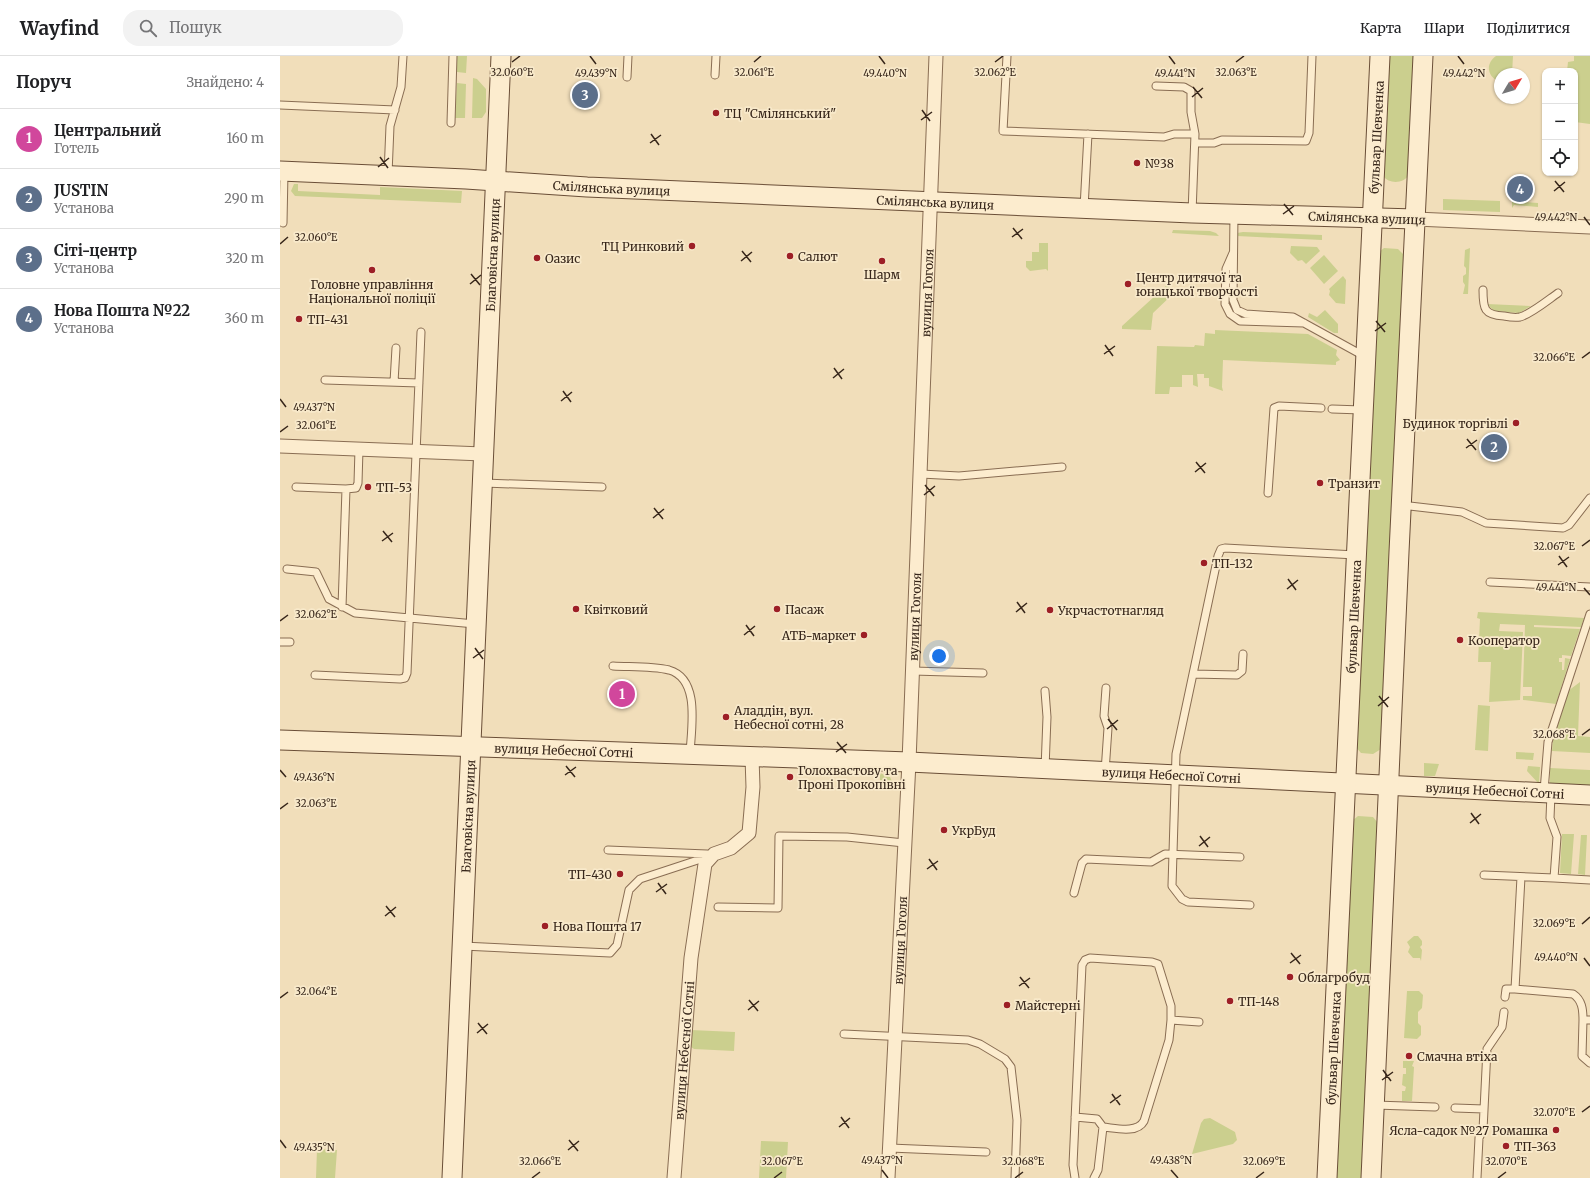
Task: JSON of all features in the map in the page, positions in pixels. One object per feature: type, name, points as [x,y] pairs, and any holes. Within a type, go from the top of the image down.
[{"type":"main road","name":"Благовісна вулиця","points":[[452,1178],[501,56]]},
{"type":"main road","name":"бульвар Шевченка","points":[[1327,1178],[1371,218],[1380,56]]},
{"type":"main road","points":[[1371,1178],[1423,56]]},
{"type":"main road","name":"Смілянська вулиця","points":[[282,171],[1192,213],[1416,219]]},
{"type":"main road","name":"вулиця Небесної Сотні","points":[[280,740],[909,762],[1590,795]]},
{"type":"street","name":"вулиця Гоголя","points":[[888,1178],[913,671],[932,201],[936,56]]},
{"type":"street","name":"Смілянська вулиця","points":[[1416,219],[1590,227]]},
{"type":"street","points":[[280,446],[483,454]]},
{"type":"street","points":[[714,854],[731,848],[749,833],[753,786],[752,757]]},
{"type":"street","name":"вулиця Небесної Сотні","points":[[674,1178],[691,958],[705,864],[714,854]]},
{"type":"lane","points":[[388,175],[389,134],[401,87],[403,56]]},
{"type":"lane","points":[[451,124],[453,56]]},
{"type":"lane","points":[[627,77],[628,56]]},
{"type":"lane","points":[[715,75],[716,56]]},
{"type":"lane","points":[[1007,56],[1003,131],[1164,137],[1174,134],[1195,134]]},
{"type":"lane","points":[[1195,143],[1212,144],[1222,140],[1306,141],[1309,133],[1312,56]]},
{"type":"lane","points":[[1156,86],[1184,87],[1190,89],[1195,134],[1192,213]]},
{"type":"lane","points":[[280,105],[395,110]]},
{"type":"lane","points":[[1084,208],[1088,134]]},
{"type":"lane","points":[[282,171],[283,223]]},
{"type":"lane","points":[[1234,214],[1233,253],[1226,269],[1225,304],[1230,314],[1240,321],[1305,323],[1365,357]]},
{"type":"lane","points":[[1483,290],[1483,305],[1487,311],[1493,315],[1515,317],[1524,315],[1558,293]]},
{"type":"lane","points":[[315,675],[400,679],[405,678],[407,674],[421,332]]},
{"type":"lane","points":[[394,382],[396,348]]},
{"type":"lane","points":[[325,380],[418,383]]},
{"type":"lane","points":[[1268,493],[1274,408],[1279,406],[1321,408]]},
{"type":"lane","points":[[1332,409],[1362,410]]},
{"type":"lane","points":[[296,487],[356,488],[358,483],[359,449]]},
{"type":"lane","points":[[921,474],[959,476],[1062,467]]},
{"type":"lane","points":[[482,483],[602,488]]},
{"type":"lane","points":[[342,607],[346,489]]},
{"type":"lane","points":[[1401,505],[1462,512],[1480,521],[1492,524],[1562,528],[1569,524],[1590,498]]},
{"type":"lane","points":[[1250,905],[1188,902],[1182,899],[1172,889],[1174,775],[1177,747],[1218,556],[1221,549],[1228,548],[1356,555]]},
{"type":"lane","points":[[287,569],[316,572],[329,599],[342,607],[360,614],[475,624]]},
{"type":"lane","points":[[1490,582],[1590,587]]},
{"type":"lane","points":[[1554,878],[1557,837],[1550,818],[1547,793],[1548,742],[1590,614]]},
{"type":"lane","points":[[280,642],[290,642]]},
{"type":"lane","points":[[1193,674],[1234,676],[1240,674],[1242,671],[1243,654]]},
{"type":"lane","points":[[613,666],[668,670],[684,681],[692,697],[690,754]]},
{"type":"lane","points":[[913,671],[983,673]]},
{"type":"lane","points":[[1105,772],[1108,728],[1104,716],[1106,688]]},
{"type":"lane","points":[[1045,691],[1047,712],[1045,769]]},
{"type":"lane","points":[[718,907],[778,908],[779,836],[846,836],[904,843]]},
{"type":"lane","points":[[608,850],[714,854]]},
{"type":"lane","points":[[462,946],[610,953],[617,945],[629,890],[640,878],[714,854]]},
{"type":"lane","points":[[1074,893],[1082,863],[1086,860],[1151,862],[1162,854],[1240,857]]},
{"type":"lane","points":[[1484,875],[1590,880]]},
{"type":"lane","points":[[1515,989],[1521,877]]},
{"type":"lane","points":[[1075,1178],[1072,1165],[1082,965],[1085,960],[1090,958],[1152,962],[1158,964],[1171,1006],[1169,1040],[1142,1124],[1133,1129],[1103,1127]]},
{"type":"lane","points":[[1506,997],[1506,989],[1573,994],[1577,997],[1587,1020],[1582,1056],[1587,1062],[1590,1063]]},
{"type":"lane","points":[[1477,1178],[1479,1138],[1483,1130],[1487,1049],[1502,1027],[1504,1012]]},
{"type":"lane","points":[[1171,1020],[1199,1022]]},
{"type":"lane","points":[[844,1034],[974,1041],[1007,1061],[1012,1071],[1018,1120],[1014,1178]]},
{"type":"lane","points":[[1375,1104],[1435,1107]]},
{"type":"lane","points":[[1455,1108],[1484,1109]]},
{"type":"lane","points":[[1075,1117],[1097,1119],[1103,1127],[1098,1170],[1094,1178]]},
{"type":"lane","points":[[890,1148],[986,1152]]},
{"type":"green space","points":[[457,56],[467,56],[466,73],[457,72]]},
{"type":"green space","points":[[1387,56],[1415,56],[1409,175],[1403,180],[1396,182],[1392,182],[1383,176]]},
{"type":"green space","points":[[1496,56],[1513,56],[1512,68],[1494,68],[1494,78],[1489,70],[1492,59]]},
{"type":"green space","points":[[1574,56],[1590,56],[1590,124],[1578,122],[1578,68],[1567,68],[1568,62],[1574,61]]},
{"type":"green space","points":[[473,78],[477,79],[486,89],[486,112],[482,118],[472,118]]},
{"type":"green space","points":[[457,83],[466,84],[465,118],[455,118]]},
{"type":"green space","points":[[294,184],[298,184],[298,191],[380,195],[380,187],[462,191],[461,203],[295,196],[291,191]]},
{"type":"green space","points":[[1443,199],[1500,201],[1500,212],[1443,210]]},
{"type":"green space","points":[[1512,201],[1538,203],[1538,207],[1514,205],[1512,208]]},
{"type":"green space","points":[[1173,230],[1210,231],[1219,236],[1172,233]]},
{"type":"green space","points":[[1237,233],[1322,235],[1322,240],[1237,236]]},
{"type":"green space","points":[[1039,243],[1048,243],[1048,271],[1046,269],[1030,271],[1026,267],[1026,261],[1032,261],[1032,252],[1039,252]]},
{"type":"green space","points":[[1291,246],[1317,247],[1320,251],[1306,264],[1302,260],[1298,261],[1290,253]]},
{"type":"green space","points":[[1384,248],[1398,249],[1405,256],[1381,749],[1373,754],[1361,753],[1355,746],[1379,252]]},
{"type":"green space","points":[[1470,248],[1468,294],[1463,294],[1465,285],[1463,282],[1463,276],[1466,274],[1466,268],[1464,266],[1465,250]]},
{"type":"green space","points":[[1324,255],[1338,271],[1324,284],[1310,268]]},
{"type":"green space","points":[[1343,276],[1346,280],[1345,304],[1336,303],[1329,295],[1329,289]]},
{"type":"green space","points":[[1167,285],[1174,293],[1153,313],[1151,330],[1122,329],[1122,326]]},
{"type":"green space","points":[[1487,304],[1531,306],[1519,313],[1494,311]]},
{"type":"green space","points":[[1325,310],[1338,324],[1338,333],[1334,333],[1308,317],[1309,313],[1317,317]]},
{"type":"green space","points":[[1215,330],[1308,334],[1337,350],[1336,355],[1340,360],[1336,362],[1336,365],[1223,360],[1223,391],[1209,386],[1209,378],[1204,378],[1204,374],[1197,374],[1198,387],[1193,385],[1193,375],[1182,375],[1182,387],[1170,387],[1169,394],[1155,394],[1157,346],[1204,346],[1205,333],[1215,334]]},
{"type":"green space","points":[[1478,612],[1584,618],[1581,627],[1534,625],[1534,627],[1580,629],[1571,656],[1562,655],[1562,658],[1559,658],[1559,662],[1562,662],[1562,670],[1564,670],[1565,658],[1570,659],[1556,704],[1523,700],[1523,696],[1532,696],[1532,687],[1523,687],[1525,625],[1500,624],[1499,631],[1523,632],[1520,700],[1489,702],[1491,662],[1478,662],[1480,619],[1477,618]]},
{"type":"green space","points":[[1580,682],[1578,736],[1590,737],[1590,753],[1552,751],[1553,739],[1568,691]]},
{"type":"green space","points":[[1478,705],[1490,706],[1488,751],[1475,750]]},
{"type":"green space","points":[[1516,752],[1534,753],[1533,760],[1516,759]]},
{"type":"green space","points":[[1424,763],[1439,764],[1435,776],[1424,776]]},
{"type":"green space","points":[[1528,766],[1540,767],[1539,784],[1527,771]]},
{"type":"green space","points":[[1550,768],[1590,770],[1590,786],[1550,784]]},
{"type":"green space","points":[[880,773],[890,777],[895,788],[880,787]]},
{"type":"green space","points":[[1358,816],[1373,817],[1378,823],[1363,1178],[1335,1178],[1352,821]]},
{"type":"green space","points":[[1562,834],[1574,834],[1571,874],[1560,873]]},
{"type":"green space","points":[[1581,835],[1587,835],[1585,875],[1578,874]]},
{"type":"green space","points":[[1414,936],[1418,936],[1422,941],[1422,945],[1420,947],[1422,950],[1421,961],[1420,958],[1413,958],[1408,952],[1410,947],[1407,942]]},
{"type":"green space","points":[[1407,991],[1419,991],[1423,995],[1422,1008],[1418,1012],[1418,1023],[1421,1026],[1421,1035],[1417,1039],[1404,1038]]},
{"type":"green space","points":[[691,1030],[735,1032],[734,1051],[694,1049],[691,1047]]},
{"type":"green space","points":[[1403,1061],[1414,1061],[1412,1066],[1414,1067],[1412,1101],[1402,1101],[1402,1091],[1405,1091],[1406,1087],[1402,1085],[1403,1074],[1406,1074],[1406,1068],[1403,1068]]},
{"type":"green space","points":[[1210,1118],[1235,1132],[1237,1140],[1233,1144],[1192,1154],[1201,1123],[1204,1119]]},
{"type":"green space","points":[[761,1141],[788,1142],[786,1178],[759,1178]]},
{"type":"green space","points":[[317,1149],[337,1150],[335,1178],[316,1178]]},
{"type":"place","name":"Сіті-центр","points":[[585,95]]},
{"type":"place","name":"ТЦ \"Смілянський\"","points":[[716,113]]},
{"type":"place","name":"№38","points":[[1137,163]]},
{"type":"place","name":"Нова Пошта №22","points":[[1520,189]]},
{"type":"place","name":"ТЦ Ринковий","points":[[692,246]]},
{"type":"place","name":"Салют","points":[[790,256]]},
{"type":"place","name":"Оазис","points":[[537,258]]},
{"type":"place","name":"Шарм","points":[[882,261]]},
{"type":"place","name":"Головне управління Національної поліції","points":[[372,270]]},
{"type":"place","name":"Центр дитячої та юнацької творчості","points":[[1128,284]]},
{"type":"place","name":"ТП-431","points":[[299,319]]},
{"type":"place","name":"Будинок торгівлі","points":[[1516,423]]},
{"type":"place","name":"JUSTIN","points":[[1494,447]]},
{"type":"place","name":"Транзит","points":[[1320,483]]},
{"type":"place","name":"ТП-53","points":[[368,487]]},
{"type":"place","name":"ТП-132","points":[[1204,563]]},
{"type":"place","name":"Квітковий","points":[[576,609]]},
{"type":"place","name":"Пасаж","points":[[777,609]]},
{"type":"place","name":"Укрчастотнагляд","points":[[1050,610]]},
{"type":"place","name":"АТБ-маркет","points":[[864,635]]},
{"type":"place","name":"Кооператор","points":[[1460,640]]},
{"type":"place","name":"Центральний","points":[[622,694]]},
{"type":"place","name":"Аладдін, вул. Небесної сотні, 28","points":[[726,717]]},
{"type":"place","name":"Голохвастову та Проні Прокопівні","points":[[790,777]]},
{"type":"place","name":"УкрБуд","points":[[944,830]]},
{"type":"place","name":"ТП-430","points":[[620,874]]},
{"type":"place","name":"Нова Пошта 17","points":[[545,926]]},
{"type":"place","name":"Облагробуд","points":[[1290,977]]},
{"type":"place","name":"ТП-148","points":[[1230,1001]]},
{"type":"place","name":"Майстерні","points":[[1007,1005]]},
{"type":"place","name":"Смачна втіха","points":[[1409,1056]]},
{"type":"place","name":"Ясла-садок №27 Ромашка","points":[[1556,1130]]},
{"type":"place","name":"ТП-363","points":[[1506,1146]]}]
